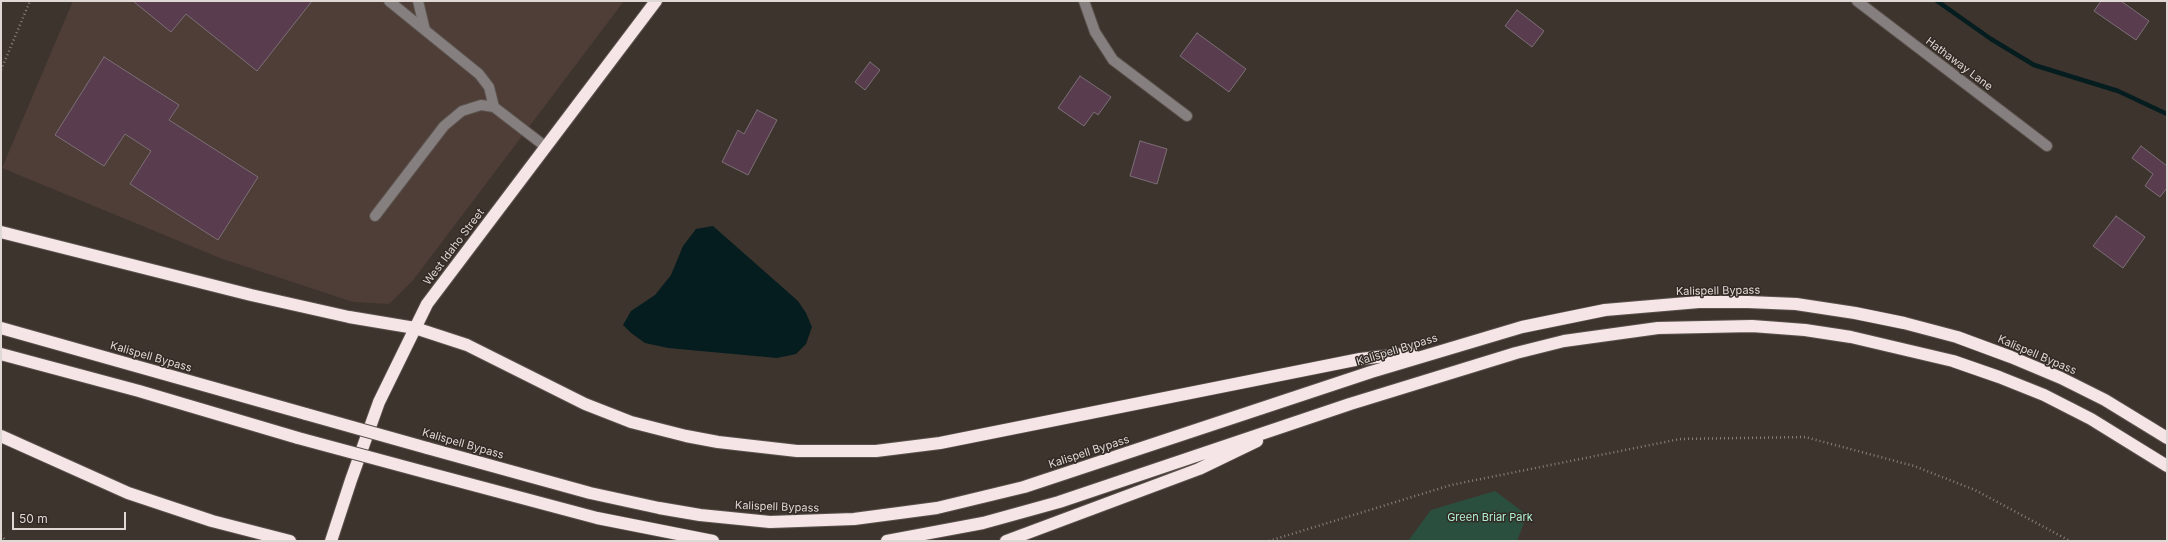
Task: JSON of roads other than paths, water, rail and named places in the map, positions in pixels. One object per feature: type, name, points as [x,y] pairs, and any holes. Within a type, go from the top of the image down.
[{"type":"highway","name":"West Idaho Street","points":[[331,541],[350,480],[379,402],[427,304],[656,1]]},
{"type":"highway","points":[[1,232],[251,295],[349,317],[415,328],[467,345],[585,404],[636,424],[718,442],[797,451],[876,451],[940,443],[1360,360],[1445,349]]},
{"type":"highway","name":"Kalispell Bypass","points":[[1,328],[590,493],[659,508],[770,522],[854,519],[937,508],[1017,489],[1445,349],[1522,327],[1604,310],[1699,302],[1796,304],[1897,321],[1957,337],[2012,357],[2061,378],[2105,400],[2167,438]]},
{"type":"highway","points":[[887,541],[983,523],[1052,504],[1471,365],[1564,341],[1658,328],[1752,326],[1851,337],[1953,361],[2044,395],[2091,419],[2167,466]]},
{"type":"highway","points":[[1,354],[139,391],[298,438],[590,516],[713,541]]},
{"type":"highway","points":[[1006,541],[1200,469],[1243,449],[1281,427]]},
{"type":"highway","points":[[1,436],[128,493],[212,521],[290,541]]},
{"type":"street","points":[[389,1],[479,74],[489,86],[494,107]]},
{"type":"street","points":[[418,1],[425,30]]},
{"type":"street","points":[[1084,1],[1095,32],[1113,60],[1186,116]]},
{"type":"street","name":"Hathaway Lane","points":[[1857,1],[2046,146]]},
{"type":"street","points":[[375,216],[444,126],[462,111],[481,105],[494,107],[546,147]]},
{"type":"water","points":[[713,226],[798,301],[806,313],[812,327],[806,344],[796,354],[777,358],[668,348],[645,343],[623,325],[631,311],[655,295],[671,275],[683,246],[696,229]]},
{"type":"waterway","points":[[1937,1],[1991,39],[2034,65],[2118,91],[2167,114]]},
{"type":"park label","name":"Green Briar Park","points":[[1490,518]]}]
